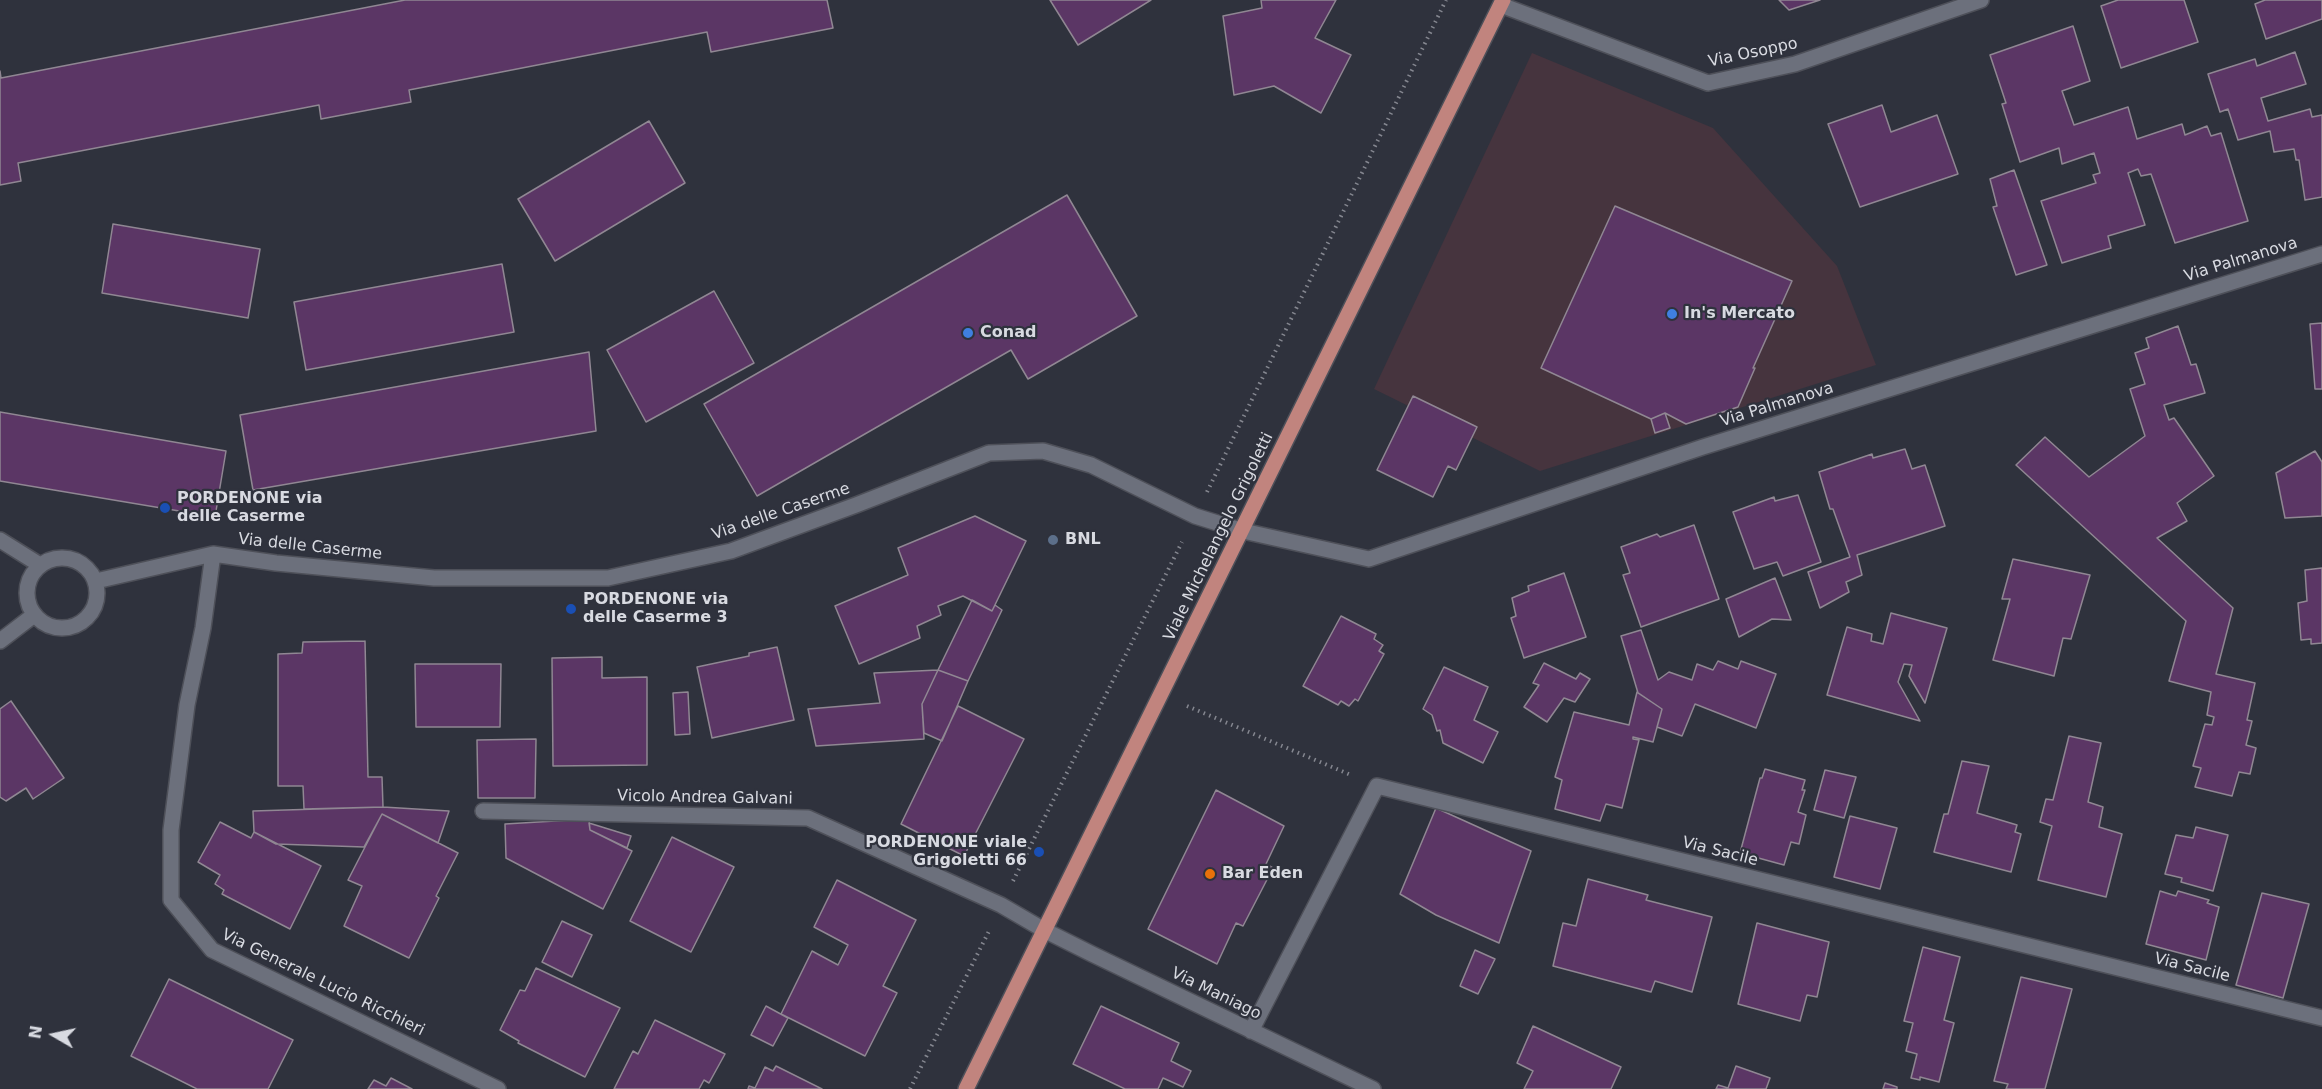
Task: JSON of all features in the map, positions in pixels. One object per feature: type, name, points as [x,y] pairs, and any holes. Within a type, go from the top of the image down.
[{"type":"main road","name":"Viale Michelangelo Grigoletti","points":[[966,1089],[1502,2]]},
{"type":"street","name":"Via Osoppo","points":[[1502,2],[1708,83],[1795,64],[1981,0]]},
{"type":"street","name":"Via Palmanova","points":[[1243,531],[1369,559],[1703,447],[2322,254]]},
{"type":"street","name":"Via delle Caserme","points":[[96,581],[213,554],[276,563],[434,578],[608,578],[731,551],[989,453],[1043,451],[1091,465],[1195,516],[1243,531]]},
{"type":"street","points":[[0,540],[39,565]]},
{"type":"street","name":"Via Generale Lucio Ricchieri","points":[[213,554],[203,628],[187,705],[172,818],[171,900],[212,950],[498,1089]]},
{"type":"street","points":[[61,557],[71,558],[82,563],[96,581],[96,603],[84,621],[74,627],[52,627],[34,615],[28,606],[27,584],[39,565],[49,560],[61,557]]},
{"type":"street","points":[[0,641],[34,615]]},
{"type":"street","points":[[1251,1031],[1377,786]]},
{"type":"street","name":"Via Sacile","points":[[1377,786],[2322,1018]]},
{"type":"street","name":"Vicolo Andrea Galvani","points":[[483,811],[808,818],[1001,905],[1044,930]]},
{"type":"street","name":"Via Maniago","points":[[1044,930],[1373,1089]]},
{"type":"path","points":[[910,1089],[1195,516],[1446,0]]},
{"type":"path","points":[[1161,695],[1377,786]]},
{"type":"shaded area","points":[[1532,53],[1713,128],[1837,266],[1876,365],[1540,471],[1374,389]]},
{"type":"building","points":[[405,0],[827,0],[833,28],[711,52],[707,32],[409,90],[411,102],[321,119],[319,105],[18,163],[21,181],[0,185],[0,71],[1,78]]},
{"type":"building","points":[[1050,0],[1151,0],[1078,45]]},
{"type":"building","points":[[1261,0],[1336,0],[1315,38],[1351,55],[1321,113],[1274,86],[1234,95],[1223,16],[1262,8]]},
{"type":"building","points":[[1779,0],[1820,0],[1789,10]]},
{"type":"building","points":[[2118,0],[2184,0],[2198,42],[2121,68],[2101,6]]},
{"type":"building","points":[[2265,0],[2322,0],[2322,19],[2266,39],[2255,4]]},
{"type":"building","points":[[2073,26],[2090,81],[2062,91],[2074,125],[2128,107],[2137,139],[2182,124],[2185,135],[2207,126],[2211,136],[2221,133],[2248,221],[2175,243],[2151,174],[2141,176],[2138,169],[2128,173],[2145,225],[2108,236],[2111,248],[2062,263],[2041,201],[2096,183],[2093,175],[2100,173],[2094,153],[2062,164],[2059,148],[2020,162],[2002,104],[2006,103],[1990,55]]},
{"type":"building","points":[[2295,52],[2306,84],[2261,98],[2268,121],[2310,109],[2312,117],[2322,115],[2322,197],[2305,200],[2299,160],[2296,160],[2294,149],[2274,152],[2270,131],[2238,140],[2228,109],[2220,112],[2208,74],[2255,59],[2257,66]]},
{"type":"building","points":[[1882,105],[1891,132],[1937,115],[1958,174],[1860,207],[1828,124]]},
{"type":"building","points":[[649,121],[685,183],[555,261],[518,199]]},
{"type":"building","points":[[2014,170],[2047,265],[2016,275],[1993,207],[1997,206],[1990,179]]},
{"type":"building","name":"Conad","points":[[1067,195],[1137,316],[1028,379],[1011,350],[757,496],[704,404]]},
{"type":"building","name":"In's Mercato","points":[[1615,206],[1792,281],[1738,407],[1686,424],[1665,413],[1651,419],[1541,368]]},
{"type":"building","points":[[113,224],[260,249],[248,318],[102,293]]},
{"type":"building","points":[[502,264],[514,332],[306,370],[294,302]]},
{"type":"building","points":[[714,291],[754,363],[646,422],[607,350]]},
{"type":"building","points":[[2322,323],[2322,389],[2315,389],[2310,324]]},
{"type":"building","points":[[2178,326],[2191,365],[2196,364],[2205,393],[2164,405],[2169,420],[2174,418],[2214,476],[2177,503],[2187,521],[2157,538],[2233,608],[2216,674],[2255,683],[2247,720],[2252,721],[2246,745],[2256,748],[2250,774],[2239,772],[2232,796],[2195,787],[2201,768],[2193,766],[2205,724],[2212,725],[2214,717],[2207,715],[2211,692],[2169,681],[2186,621],[2016,465],[2045,437],[2089,477],[2145,436],[2130,389],[2145,384],[2135,353],[2149,348],[2146,338]]},
{"type":"building","points":[[589,352],[596,431],[253,490],[240,415]]},
{"type":"building","points":[[1413,396],[1477,427],[1456,470],[1448,466],[1433,497],[1377,470]]},
{"type":"building","points":[[0,412],[226,451],[215,517],[0,481]]},
{"type":"building","points":[[1665,413],[1670,428],[1655,433],[1651,419]]},
{"type":"building","points":[[1905,449],[1912,469],[1925,465],[1945,526],[1857,555],[1862,575],[1846,582],[1849,592],[1820,608],[1808,572],[1850,557],[1833,509],[1830,509],[1819,472],[1872,454],[1873,458]]},
{"type":"building","points":[[2315,451],[2322,462],[2322,516],[2285,518],[2276,473]]},
{"type":"building","points":[[1798,495],[1821,562],[1783,576],[1777,562],[1754,569],[1733,512],[1774,497],[1775,501]]},
{"type":"building","points":[[975,516],[1026,541],[992,611],[963,596],[938,606],[941,615],[917,626],[920,638],[859,664],[835,606],[908,575],[898,548]]},
{"type":"building","points":[[1694,525],[1719,599],[1641,627],[1623,575],[1630,573],[1621,547],[1657,534],[1660,537]]},
{"type":"building","points":[[2013,559],[2090,575],[2071,639],[2063,638],[2054,676],[1993,660],[2010,599],[2002,599]]},
{"type":"building","points":[[2322,568],[2322,643],[2311,644],[2311,639],[2301,640],[2298,603],[2307,601],[2305,570]]},
{"type":"building","points":[[1564,573],[1586,637],[1524,658],[1511,618],[1516,616],[1512,598],[1529,591],[1528,586]]},
{"type":"building","points":[[1775,578],[1791,620],[1772,619],[1739,637],[1726,599]]},
{"type":"building","points":[[972,600],[992,611],[995,605],[1002,610],[968,681],[938,670]]},
{"type":"building","points":[[1891,613],[1947,628],[1925,703],[1909,676],[1912,665],[1904,664],[1898,682],[1920,721],[1827,695],[1847,627],[1872,634],[1871,641],[1883,644]]},
{"type":"building","points":[[1341,616],[1376,634],[1374,639],[1383,645],[1379,651],[1384,654],[1358,701],[1355,699],[1349,706],[1341,701],[1338,705],[1303,686]]},
{"type":"building","points":[[1641,630],[1658,680],[1669,672],[1692,680],[1697,664],[1713,670],[1718,661],[1738,669],[1741,661],[1776,674],[1756,728],[1695,704],[1682,736],[1657,727],[1662,709],[1638,693],[1621,636]]},
{"type":"building","points":[[365,641],[368,777],[382,777],[383,807],[304,809],[303,786],[278,786],[278,654],[302,653],[303,642]]},
{"type":"building","points":[[777,647],[794,720],[712,738],[697,667],[749,656],[749,653]]},
{"type":"building","points":[[602,657],[602,678],[647,677],[647,765],[553,766],[552,658]]},
{"type":"building","points":[[1544,663],[1576,679],[1580,673],[1590,679],[1575,702],[1564,698],[1547,722],[1524,707],[1539,685],[1533,683]]},
{"type":"building","points":[[415,664],[501,664],[500,727],[416,727]]},
{"type":"building","points":[[1444,667],[1488,687],[1474,720],[1498,732],[1483,763],[1443,743],[1440,730],[1437,731],[1432,715],[1423,709]]},
{"type":"building","points":[[938,670],[922,704],[924,739],[816,746],[808,709],[880,703],[874,673]]},
{"type":"building","points":[[938,670],[968,681],[942,741],[924,733],[922,704]]},
{"type":"building","points":[[688,692],[690,734],[675,735],[673,693]]},
{"type":"building","points":[[1637,692],[1662,709],[1653,742],[1633,737],[1639,740],[1622,808],[1606,804],[1600,821],[1555,809],[1562,780],[1555,777],[1574,712],[1629,725]]},
{"type":"building","points":[[11,701],[64,778],[33,799],[26,788],[6,801],[0,797],[0,709]]},
{"type":"building","points":[[958,706],[1024,739],[964,856],[901,824]]},
{"type":"building","points":[[2069,736],[2101,743],[2088,802],[2103,807],[2099,827],[2122,834],[2106,897],[2038,880],[2052,826],[2040,822],[2046,799],[2053,800]]},
{"type":"building","points":[[536,739],[535,798],[478,798],[477,740]]},
{"type":"building","points":[[1962,761],[1989,766],[1977,813],[2017,825],[2015,832],[2021,834],[2011,872],[1934,852],[1944,814],[1948,814]]},
{"type":"building","points":[[1765,769],[1805,780],[1802,790],[1805,790],[1798,812],[1806,815],[1799,844],[1791,842],[1784,865],[1740,853],[1760,778]]},
{"type":"building","points":[[1825,770],[1856,777],[1844,818],[1814,810]]},
{"type":"building","points":[[1216,790],[1284,826],[1266,864],[1273,868],[1243,926],[1236,923],[1217,964],[1148,929]]},
{"type":"building","points":[[383,807],[449,811],[438,843],[382,814],[364,847],[276,844],[254,832],[253,811]]},
{"type":"building","points":[[1436,808],[1531,851],[1499,943],[1436,915],[1400,894]]},
{"type":"building","points":[[382,814],[458,853],[436,896],[439,898],[409,958],[344,926],[362,886],[348,880]]},
{"type":"building","points":[[1850,816],[1897,828],[1880,889],[1834,877]]},
{"type":"building","points":[[589,819],[590,830],[632,851],[603,909],[506,858],[505,824]]},
{"type":"building","points":[[220,822],[251,838],[254,832],[321,866],[290,929],[222,894],[224,890],[215,884],[220,875],[198,862]]},
{"type":"building","points":[[589,823],[631,836],[627,848],[590,830]]},
{"type":"building","points":[[2196,827],[2228,835],[2213,891],[2181,882],[2182,878],[2165,874],[2176,835],[2193,838]]},
{"type":"building","points":[[672,837],[734,867],[691,952],[630,921]]},
{"type":"building","points":[[1588,879],[1648,895],[1646,900],[1712,917],[1692,992],[1655,981],[1651,992],[1553,966],[1563,923],[1576,926]]},
{"type":"building","points":[[837,880],[916,920],[883,986],[897,993],[865,1056],[781,1014],[812,951],[838,965],[848,945],[814,927]]},
{"type":"building","points":[[2160,891],[2176,896],[2178,891],[2209,900],[2207,903],[2219,907],[2206,960],[2146,944]]},
{"type":"building","points":[[2262,893],[2309,904],[2283,998],[2236,985]]},
{"type":"building","points":[[562,921],[592,935],[572,977],[542,962]]},
{"type":"building","points":[[1757,923],[1829,942],[1817,997],[1807,995],[1800,1021],[1738,1004]]},
{"type":"building","points":[[1923,947],[1960,957],[1944,1020],[1954,1023],[1939,1082],[1920,1077],[1920,1080],[1911,1078],[1917,1054],[1906,1051],[1913,1023],[1904,1021]]},
{"type":"building","points":[[1475,950],[1495,959],[1478,994],[1460,986]]},
{"type":"building","points":[[536,968],[620,1008],[585,1077],[518,1043],[519,1041],[500,1030],[520,990],[525,991]]},
{"type":"building","points":[[2021,977],[2072,989],[2045,1089],[2006,1089],[2008,1084],[1994,1081]]},
{"type":"building","points":[[169,979],[293,1040],[268,1089],[197,1089],[131,1056]]},
{"type":"building","points":[[766,1006],[788,1018],[773,1046],[751,1035]]},
{"type":"building","points":[[1101,1006],[1179,1043],[1171,1061],[1191,1071],[1183,1087],[1163,1078],[1158,1089],[1125,1089],[1073,1064]]},
{"type":"building","points":[[655,1020],[725,1054],[709,1083],[704,1080],[699,1089],[614,1089],[633,1051],[638,1054]]},
{"type":"building","points":[[1533,1026],[1621,1067],[1611,1089],[1524,1089],[1533,1071],[1517,1063]]},
{"type":"building","points":[[776,1066],[822,1089],[748,1089],[749,1086],[755,1088],[765,1067],[773,1071]]},
{"type":"building","points":[[1736,1066],[1770,1078],[1766,1089],[1716,1089],[1718,1085],[1728,1088]]},
{"type":"building","points":[[391,1078],[412,1089],[368,1089],[374,1080],[386,1086]]},
{"type":"building","points":[[1885,1083],[1897,1087],[1897,1089],[1883,1089]]},
{"type":"place","name":"In's Mercato","points":[[1672,314]]},
{"type":"place","name":"Conad","points":[[968,333]]},
{"type":"place","name":"PORDENONE via delle Caserme","points":[[165,508]]},
{"type":"place","name":"BNL","points":[[1053,540]]},
{"type":"place","name":"PORDENONE via delle Caserme 3","points":[[571,609]]},
{"type":"place","name":"PORDENONE viale Grigoletti 66","points":[[1039,852]]},
{"type":"place","name":"Bar Eden","points":[[1210,874]]}]
